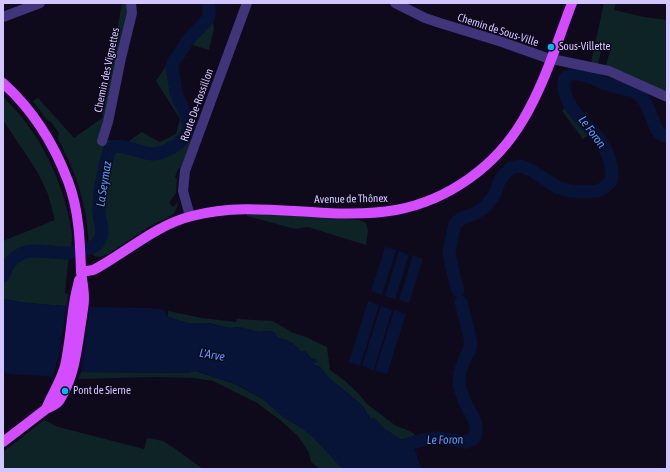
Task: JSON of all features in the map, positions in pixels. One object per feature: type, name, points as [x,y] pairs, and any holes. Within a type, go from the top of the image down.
[{"type":"main road","name":"Avenue de Thônex","points":[[81,268],[93,270],[121,254],[147,236],[174,222],[190,216],[213,212],[261,209],[341,213],[377,212],[403,208],[432,199],[451,190],[483,168],[502,150],[523,120],[540,88],[572,3]]},
{"type":"main road","points":[[3,83],[20,100],[35,119],[51,144],[66,176],[73,197],[80,235],[81,268],[77,349],[68,385],[57,404],[49,407],[3,442]]},
{"type":"main road","points":[[49,407],[62,376],[79,298]]},
{"type":"street","points":[[3,17],[40,3]]},
{"type":"street","name":"Chemin des Vignettes","points":[[102,141],[108,122],[132,13],[131,3]]},
{"type":"street","name":"Route De-Rossillon","points":[[190,216],[183,191],[185,171],[247,3]]},
{"type":"street","name":"Chemin de Sous-Ville","points":[[394,3],[425,18],[502,42],[528,52],[551,59],[609,71],[667,97]]},
{"type":"green space","points":[[122,3],[127,3],[128,12],[99,140],[129,141],[142,132],[160,142],[176,134],[180,119],[156,81],[179,46],[205,29],[202,3],[210,3],[214,28],[209,50],[193,45],[185,52],[177,65],[180,94],[195,121],[190,133],[194,135],[181,168],[178,169],[175,177],[177,179],[176,193],[169,203],[173,207],[178,202],[175,212],[150,226],[108,254],[98,257],[90,251],[86,217],[79,187],[68,158],[58,139],[59,133],[51,122],[46,119],[33,101],[38,98],[74,138],[102,118]]},
{"type":"green space","points":[[604,3],[616,3],[614,10],[644,17],[667,20],[667,94],[606,65],[611,48],[602,46],[598,64],[591,63]]},
{"type":"green space","points":[[3,97],[26,122],[35,136],[52,166],[64,198],[72,235],[71,254],[69,254],[65,293],[68,294],[67,306],[24,303],[3,299],[3,241],[55,220],[48,194],[38,173],[3,120]]},
{"type":"green space","points":[[569,104],[593,131],[583,139],[562,111]]},
{"type":"green space","points":[[247,213],[359,220],[366,223],[368,230],[366,245],[308,227],[295,229],[247,216]]},
{"type":"green space","points":[[168,311],[202,318],[236,322],[237,319],[272,321],[291,332],[327,347],[330,370],[345,381],[367,404],[396,426],[413,433],[418,438],[405,442],[386,430],[374,418],[370,418],[362,405],[329,378],[320,367],[312,364],[317,360],[311,358],[305,351],[300,351],[296,346],[285,339],[278,338],[272,331],[258,332],[239,327],[230,328],[208,323],[188,323],[168,317]]},
{"type":"green space","points":[[195,371],[235,384],[263,399],[282,416],[312,436],[343,469],[320,469],[311,462],[309,453],[298,436],[280,420],[257,403],[213,381],[194,378],[155,377],[78,379],[81,372],[187,373]]},
{"type":"green space","points":[[44,420],[58,427],[144,449],[147,438],[163,441],[203,469],[3,469],[3,452]]},
{"type":"water","points":[[385,247],[396,250],[382,295],[371,291]]},
{"type":"water","points":[[399,251],[409,255],[395,299],[385,296]]},
{"type":"water","points":[[413,255],[423,259],[409,303],[399,300]]},
{"type":"water","name":"L'Arve","points":[[3,299],[57,306],[149,308],[164,310],[168,317],[188,323],[208,323],[230,328],[239,327],[258,332],[272,331],[278,338],[285,339],[296,346],[300,351],[305,351],[311,358],[317,360],[317,362],[313,364],[320,367],[329,378],[362,405],[366,413],[370,415],[370,418],[374,418],[386,430],[398,438],[408,442],[417,454],[417,459],[422,469],[343,469],[312,436],[282,416],[263,399],[235,384],[195,371],[187,373],[81,372],[53,378],[3,372]]},
{"type":"water","points":[[368,301],[379,305],[360,366],[349,362]]},
{"type":"water","points":[[381,306],[392,310],[374,370],[362,366]]},
{"type":"water","points":[[394,310],[406,314],[387,374],[375,371]]},
{"type":"pier","name":"Pont de Sierne","points":[[67,304],[90,305],[81,372],[80,374],[52,380],[59,355]]},
{"type":"waterway","name":"La Seymaz","points":[[3,276],[10,262],[18,255],[25,252],[39,251],[68,253],[89,249],[99,242],[102,232],[99,215],[100,189],[109,151],[112,147],[121,146],[148,154],[156,154],[172,148],[186,135],[188,129],[187,118],[176,94],[172,66],[189,40],[205,23],[209,14],[208,3]]},
{"type":"waterway","name":"Le Foron","points":[[458,290],[449,253],[455,224],[460,219],[474,214],[486,206],[495,194],[502,177],[511,168],[521,166],[531,170],[557,187],[570,191],[597,191],[604,188],[611,181],[612,173],[608,154],[604,146],[599,138],[579,117],[568,101],[564,82],[567,76],[573,74],[582,75],[610,85],[634,91],[645,103],[659,133],[667,137]]},
{"type":"waterway","name":"Le Foron","points":[[392,449],[434,438],[465,442],[474,438],[476,433],[476,425],[464,400],[459,384],[460,372],[470,349],[471,342],[461,302]]},
{"type":"place","name":"Sous-Villette","points":[[551,47]]},
{"type":"place","name":"Pont de Sierne","points":[[65,391]]}]
